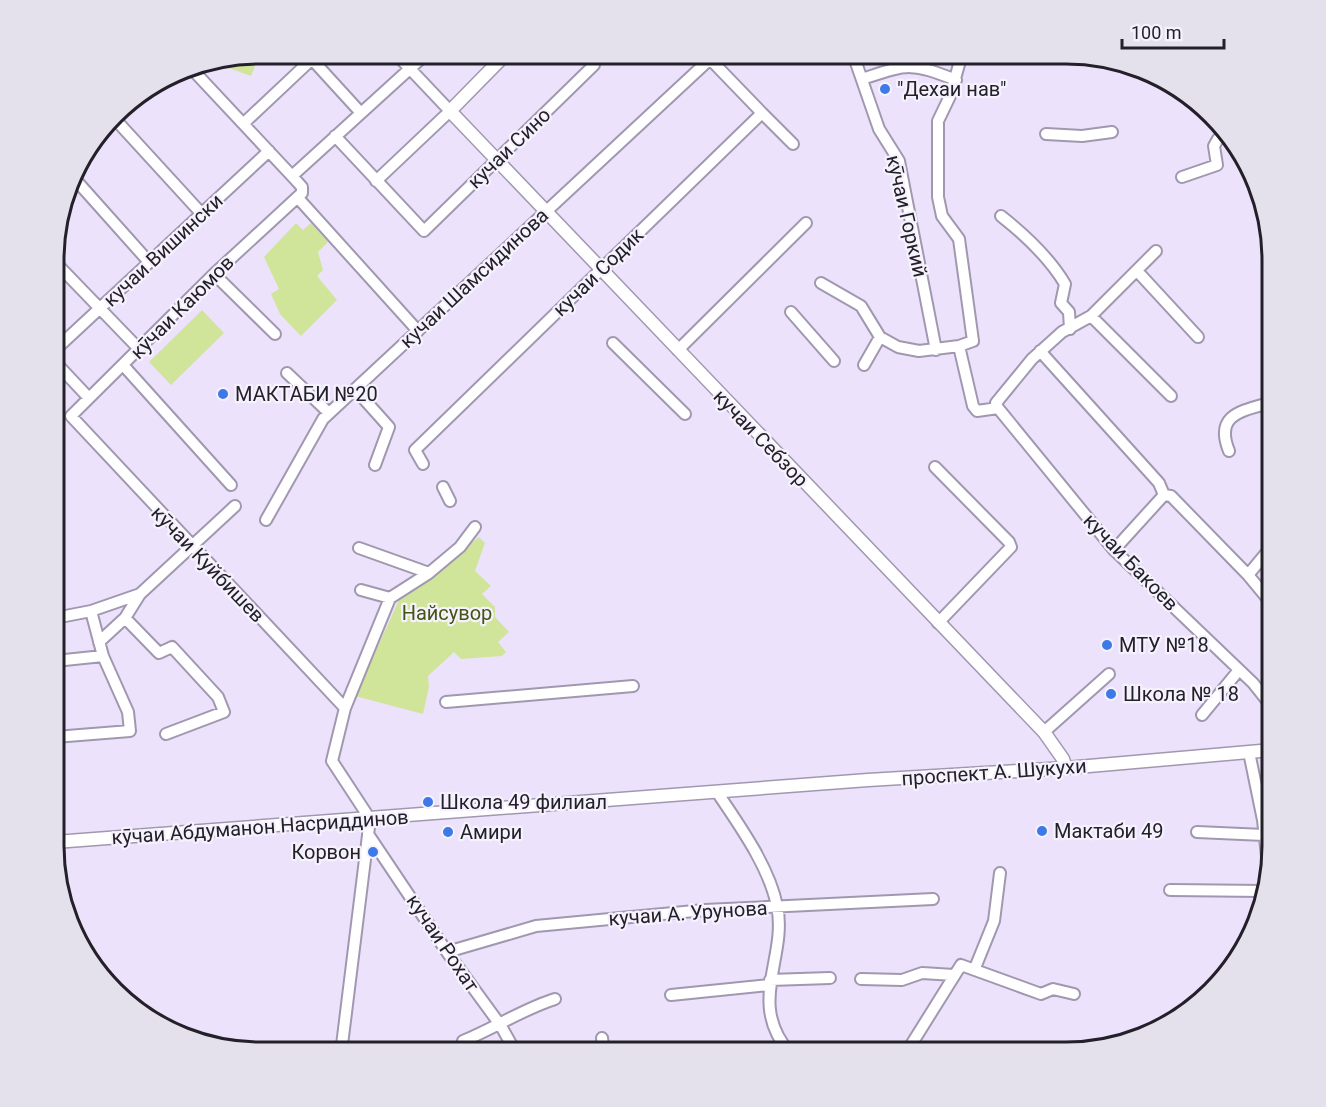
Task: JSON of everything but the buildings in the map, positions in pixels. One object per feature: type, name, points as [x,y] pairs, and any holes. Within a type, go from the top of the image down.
[{"type":"main road","points":[[450,111],[496,64]]},
{"type":"main road","name":"кучаи Себзор","points":[[450,111],[1044,732],[1063,759],[1066,768]]},
{"type":"main road","name":"проспект А. Шукухи","points":[[717,792],[1066,768],[1262,751]]},
{"type":"main road","name":"кӯчаи Абдуманон Насриддинов","points":[[65,841],[717,792]]},
{"type":"street","points":[[244,123],[301,64]]},
{"type":"street","points":[[316,64],[361,113]]},
{"type":"street","points":[[335,136],[376,181],[450,111],[404,64]]},
{"type":"street","points":[[292,176],[414,64]]},
{"type":"street","name":"кучаи Сино","points":[[376,181],[424,231],[594,65]]},
{"type":"street","name":"кучаи Шамсидинова","points":[[266,520],[323,419],[700,65]]},
{"type":"street","points":[[715,65],[793,144]]},
{"type":"street","name":"кӯчаи Горкий","points":[[857,65],[879,129],[899,160],[936,350]]},
{"type":"street","points":[[862,79],[906,65],[920,67],[956,80]]},
{"type":"street","points":[[821,283],[861,306],[880,338],[898,347],[919,351],[936,350],[973,341],[959,239],[942,216],[938,196],[936,133],[938,121],[956,80],[959,65]]},
{"type":"street","points":[[198,75],[292,176],[303,190],[298,198],[418,331]]},
{"type":"street","name":"кучаи Содик","points":[[423,464],[415,450],[762,113]]},
{"type":"street","points":[[120,124],[201,213]]},
{"type":"street","points":[[1046,134],[1082,135],[1112,132]]},
{"type":"street","points":[[1182,177],[1217,165],[1214,146],[1219,139]]},
{"type":"street","name":"кучаи Вишински","points":[[64,342],[269,151]]},
{"type":"street","points":[[81,184],[149,262]]},
{"type":"street","name":"кӯчаи Каюмов","points":[[72,419],[72,413],[88,397],[140,350],[214,274],[298,198]]},
{"type":"street","points":[[1001,216],[1056,269],[1065,284],[1061,303],[1069,312],[1070,329]]},
{"type":"street","points":[[678,351],[806,223]]},
{"type":"street","points":[[959,345],[973,406],[977,411],[998,408],[996,403],[1040,351],[1062,332],[1091,316],[1138,272],[1156,251]]},
{"type":"street","points":[[64,271],[140,350]]},
{"type":"street","points":[[1138,272],[1198,337]]},
{"type":"street","points":[[214,274],[275,334]]},
{"type":"street","points":[[791,312],[834,361]]},
{"type":"street","points":[[1091,316],[1171,396]]},
{"type":"street","points":[[864,365],[880,338]]},
{"type":"street","points":[[613,343],[685,414]]},
{"type":"street","points":[[1040,351],[1159,483],[1164,495]]},
{"type":"street","points":[[123,365],[231,485]]},
{"type":"street","points":[[64,372],[88,397]]},
{"type":"street","points":[[287,373],[329,413]]},
{"type":"street","points":[[355,389],[389,427],[375,465]]},
{"type":"street","points":[[1229,451],[1223,436],[1225,425],[1230,417],[1261,406]]},
{"type":"street","name":"кучаи Бакоев","points":[[998,408],[1114,550],[1239,670],[1262,696]]},
{"type":"street","name":"кӯчаи Куйбишев","points":[[72,419],[345,708]]},
{"type":"street","points":[[935,467],[1009,542],[1011,547],[938,623]]},
{"type":"street","points":[[443,487],[450,501]]},
{"type":"street","points":[[1114,550],[1164,495]]},
{"type":"street","points":[[1164,495],[1171,496],[1248,574],[1262,591]]},
{"type":"street","points":[[99,642],[126,618],[140,594],[235,506]]},
{"type":"street","points":[[342,1042],[370,819],[332,761],[345,708],[390,598],[429,573],[460,547],[475,527]]},
{"type":"street","points":[[359,548],[429,573]]},
{"type":"street","points":[[1248,574],[1262,558]]},
{"type":"street","points":[[361,590],[390,598]]},
{"type":"street","points":[[65,616],[92,611],[140,594]]},
{"type":"street","points":[[65,736],[129,731],[128,712],[103,656],[92,611]]},
{"type":"street","points":[[126,618],[159,653],[172,647],[218,697],[224,712],[166,734]]},
{"type":"street","points":[[65,660],[103,656]]},
{"type":"street","points":[[1203,715],[1239,670]]},
{"type":"street","points":[[1044,732],[1108,674]]},
{"type":"street","points":[[446,702],[633,686]]},
{"type":"street","points":[[1249,752],[1262,801]]},
{"type":"street","points":[[717,792],[754,848],[777,906],[778,931],[768,1004],[781,1042]]},
{"type":"street","points":[[1197,832],[1262,835]]},
{"type":"street","name":"кучаи Рохат","points":[[368,834],[510,1042]]},
{"type":"street","points":[[975,968],[994,921],[1000,873]]},
{"type":"street","points":[[1170,890],[1257,891]]},
{"type":"street","name":"кучаи А. Урунова","points":[[447,952],[536,926],[777,906],[933,899]]},
{"type":"street","points":[[913,1042],[961,965],[975,968],[1041,994],[1053,989],[1074,994]]},
{"type":"street","points":[[861,979],[902,980],[922,973],[954,975]]},
{"type":"street","points":[[671,995],[830,978]]},
{"type":"street","points":[[463,1042],[501,1026],[522,1011],[555,999]]},
{"type":"street","points":[[602,1038],[603,1042]]},
{"type":"green space","points":[[256,64],[251,76],[227,67]]},
{"type":"green space","points":[[296,223],[303,230],[311,223],[328,242],[318,252],[323,270],[317,276],[337,300],[301,336],[280,314],[271,294],[279,289],[264,257]]},
{"type":"green space","points":[[202,310],[224,333],[171,385],[149,362]]},
{"type":"green space","name":"Найсувор","points":[[479,537],[485,543],[475,571],[491,586],[482,594],[495,607],[495,617],[509,632],[498,642],[506,652],[502,656],[461,659],[454,652],[428,676],[429,687],[423,714],[355,696],[399,600]]},
{"type":"place","name":"\"Дехаи нав\"","points":[[885,89]]},
{"type":"place","name":"МАКТАБИ №20","points":[[223,394]]},
{"type":"place","name":"МТУ №18","points":[[1107,645]]},
{"type":"place","name":"Школа № 18","points":[[1111,694]]},
{"type":"place","name":"Школа 49 филиал","points":[[428,802]]},
{"type":"place","name":"Мактаби 49","points":[[1042,831]]},
{"type":"place","name":"Амири","points":[[448,832]]},
{"type":"place","name":"Корвон","points":[[373,852]]}]
